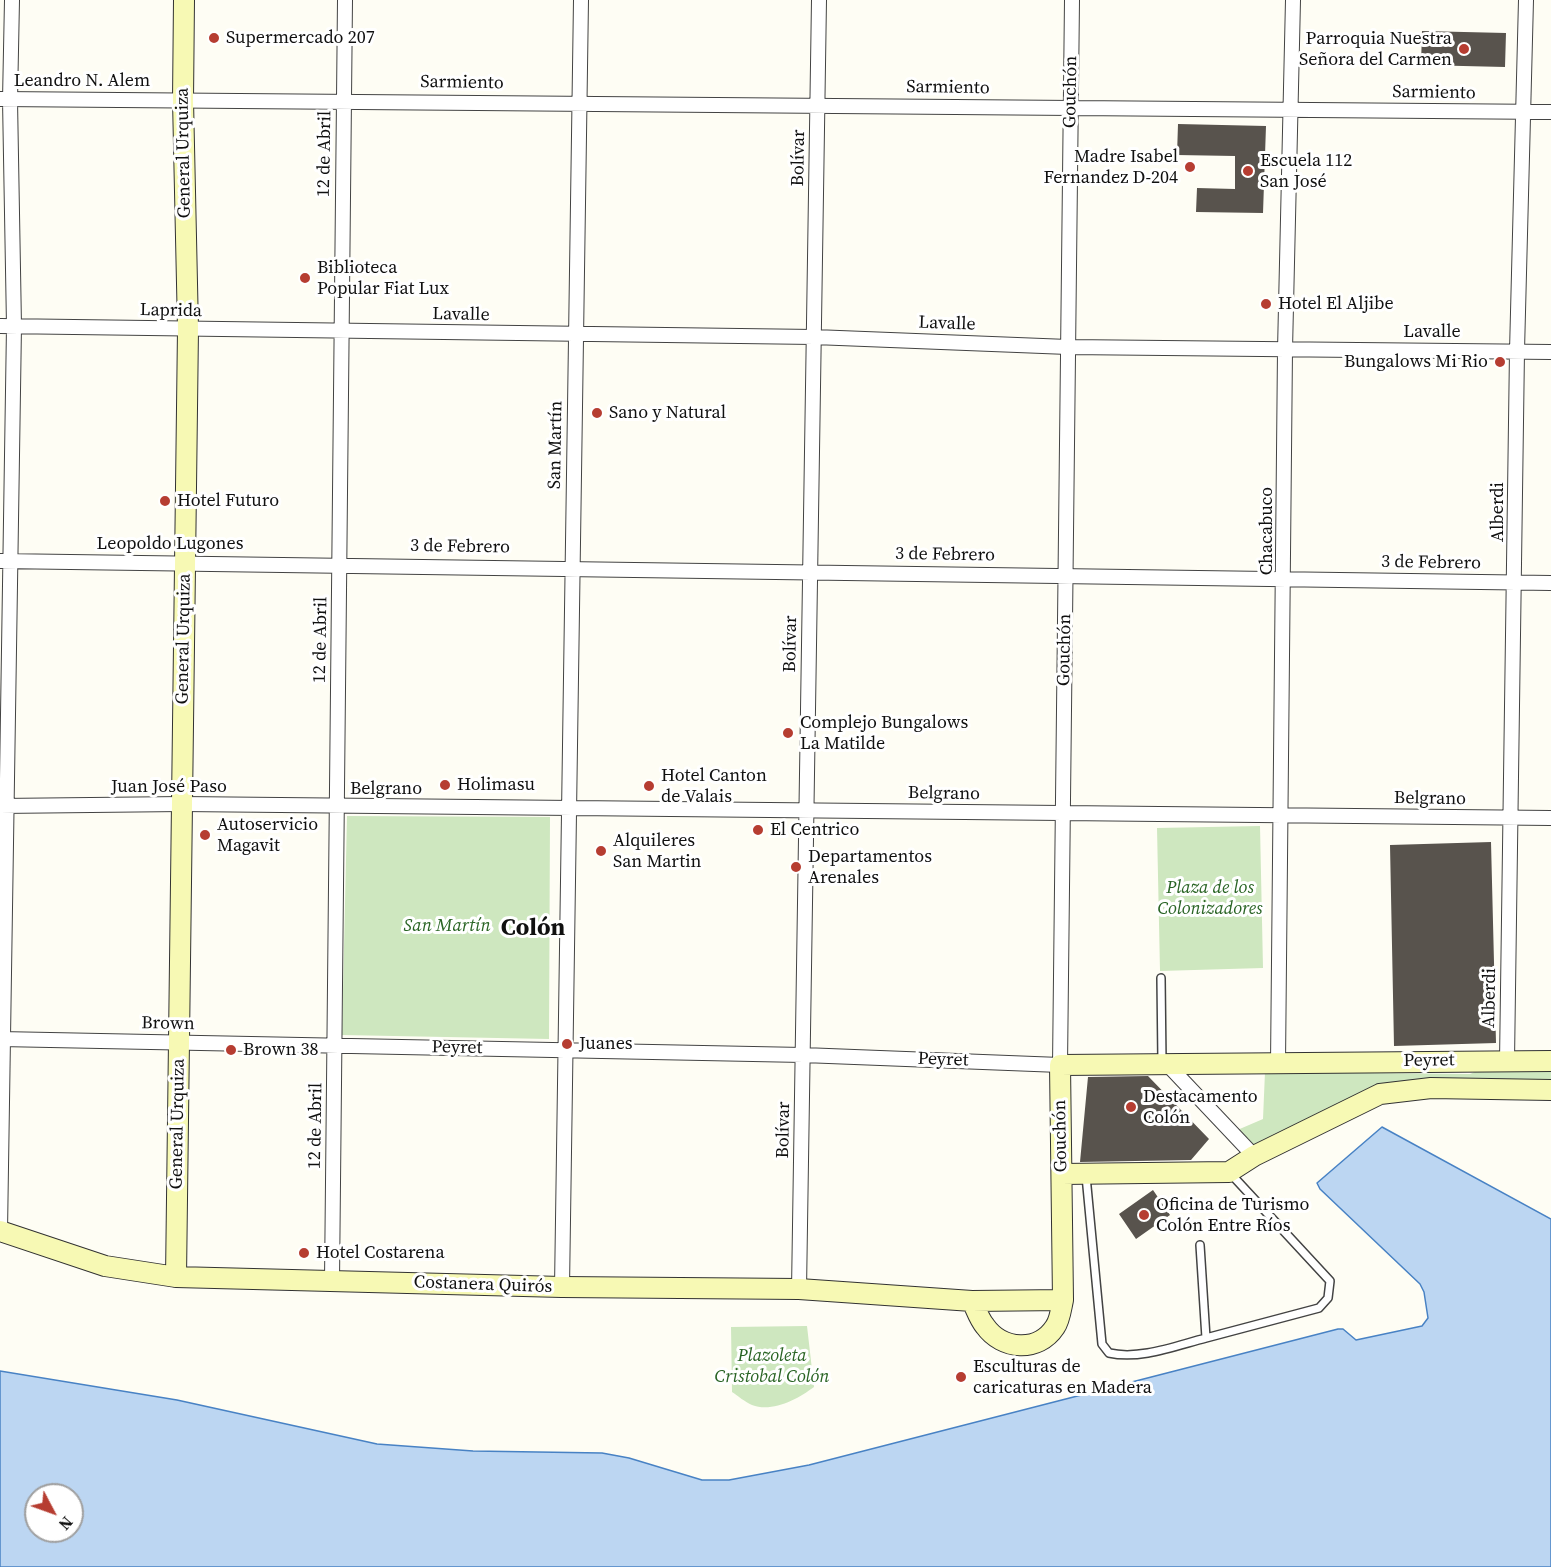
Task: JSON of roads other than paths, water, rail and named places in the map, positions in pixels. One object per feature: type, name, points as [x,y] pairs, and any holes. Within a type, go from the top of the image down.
[{"type":"main road","name":"General Urquiza","points":[[176,1277],[188,329],[183,100],[184,0]]},
{"type":"main road","name":"Peyret","points":[[1060,1065],[1551,1061]]},
{"type":"main road","name":"Gouchón","points":[[1060,1065],[1063,1300]]},
{"type":"main road","name":"Peyret","points":[[1229,1172],[1254,1156],[1380,1094],[1431,1089],[1551,1090]]},
{"type":"main road","points":[[1062,1174],[1229,1172]]},
{"type":"main road","name":"Costanera Quirós","points":[[0,1231],[105,1266],[176,1277],[562,1287],[799,1289],[972,1301],[1063,1300]]},
{"type":"main road","points":[[972,1301],[985,1327],[992,1333],[1006,1344],[1026,1346],[1048,1336],[1057,1325],[1063,1300]]},
{"type":"street","points":[[0,1231],[7,326],[5,99],[12,0]]},
{"type":"street","name":"12 de Abril","points":[[332,1281],[345,0]]},
{"type":"street","name":"San Martín","points":[[562,1287],[581,0]]},
{"type":"street","name":"Bolívar","points":[[799,1289],[819,0]]},
{"type":"street","name":"Gouchón","points":[[1060,1065],[1072,0]]},
{"type":"street","name":"Chacabuco","points":[[1278,1063],[1285,579],[1285,350],[1293,0]]},
{"type":"street","name":"Alberdi","points":[[1507,1060],[1516,582],[1517,351],[1526,0]]},
{"type":"street","name":"Leandro N. Alem","points":[[5,99],[344,100]]},
{"type":"street","name":"Sarmiento","points":[[344,100],[1551,112]]},
{"type":"street","name":"Laprida","points":[[7,326],[342,332]]},
{"type":"street","name":"Lavalle","points":[[342,332],[814,337],[1068,347],[1551,352]]},
{"type":"street","name":"Leopoldo Lugones","points":[[5,561],[339,564]]},
{"type":"street","name":"3 de Febrero","points":[[339,564],[1551,583]]},
{"type":"street","name":"Juan José Paso","points":[[3,806],[182,804],[337,806]]},
{"type":"street","name":"Belgrano","points":[[337,806],[1551,818]]},
{"type":"street","name":"Brown","points":[[2,1039],[335,1046]]},
{"type":"street","name":"Peyret","points":[[335,1046],[803,1054],[1060,1065]]},
{"type":"street","points":[[1165,1064],[1254,1156]]},
{"type":"lane","points":[[1161,978],[1165,1064]]},
{"type":"lane","points":[[1086,1174],[1102,1344],[1109,1353],[1122,1356],[1206,1338],[1319,1308],[1328,1298],[1330,1281],[1229,1172]]},
{"type":"lane","points":[[1200,1245],[1206,1338]]},
{"type":"water","points":[[1382,1127],[1551,1219],[1551,1567],[0,1567],[0,1371],[177,1400],[377,1444],[473,1451],[602,1453],[629,1458],[702,1480],[729,1480],[809,1465],[1338,1329],[1343,1329],[1356,1340],[1422,1326],[1428,1318],[1424,1292],[1420,1284],[1320,1189],[1317,1183]]},
{"type":"place","name":"Supermercado 207","points":[[214,38]]},
{"type":"place","name":"Parroquia Nuestra Señora del Carmen","points":[[1464,49]]},
{"type":"place","name":"Madre Isabel Fernandez D-204","points":[[1190,167]]},
{"type":"place","name":"Escuela 112 San José","points":[[1248,171]]},
{"type":"place","name":"Biblioteca Popular Fiat Lux","points":[[305,278]]},
{"type":"place","name":"Hotel El Aljibe","points":[[1266,304]]},
{"type":"place","name":"Bungalows Mi Rio","points":[[1500,362]]},
{"type":"place","name":"Sano y Natural","points":[[597,413]]},
{"type":"place","name":"Hotel Futuro","points":[[165,501]]},
{"type":"place","name":"Complejo Bungalows La Matilde","points":[[788,733]]},
{"type":"place","name":"Holimasu","points":[[445,785]]},
{"type":"place","name":"Hotel Canton de Valais","points":[[649,786]]},
{"type":"place","name":"El Centrico","points":[[758,830]]},
{"type":"place","name":"Autoservicio Magavit","points":[[205,835]]},
{"type":"place","name":"Alquileres San Martin","points":[[601,851]]},
{"type":"place","name":"Departamentos Arenales","points":[[796,867]]},
{"type":"place","name":"Juanes","points":[[567,1044]]},
{"type":"place","name":"Brown 38","points":[[231,1050]]},
{"type":"place","name":"Destacamento Colón","points":[[1131,1107]]},
{"type":"place","name":"Oficina de Turismo Colón Entre Ríos","points":[[1144,1215]]},
{"type":"place","name":"Hotel Costarena","points":[[304,1253]]},
{"type":"place","name":"Esculturas de caricaturas en Madera","points":[[961,1377]]},
{"type":"district","name":"Colón","points":[[533,929]]},
{"type":"park label","name":"Plaza de los Colonizadores","points":[[1210,898]]},
{"type":"park label","name":"Plazoleta Cristobal Colón","points":[[772,1366]]}]
